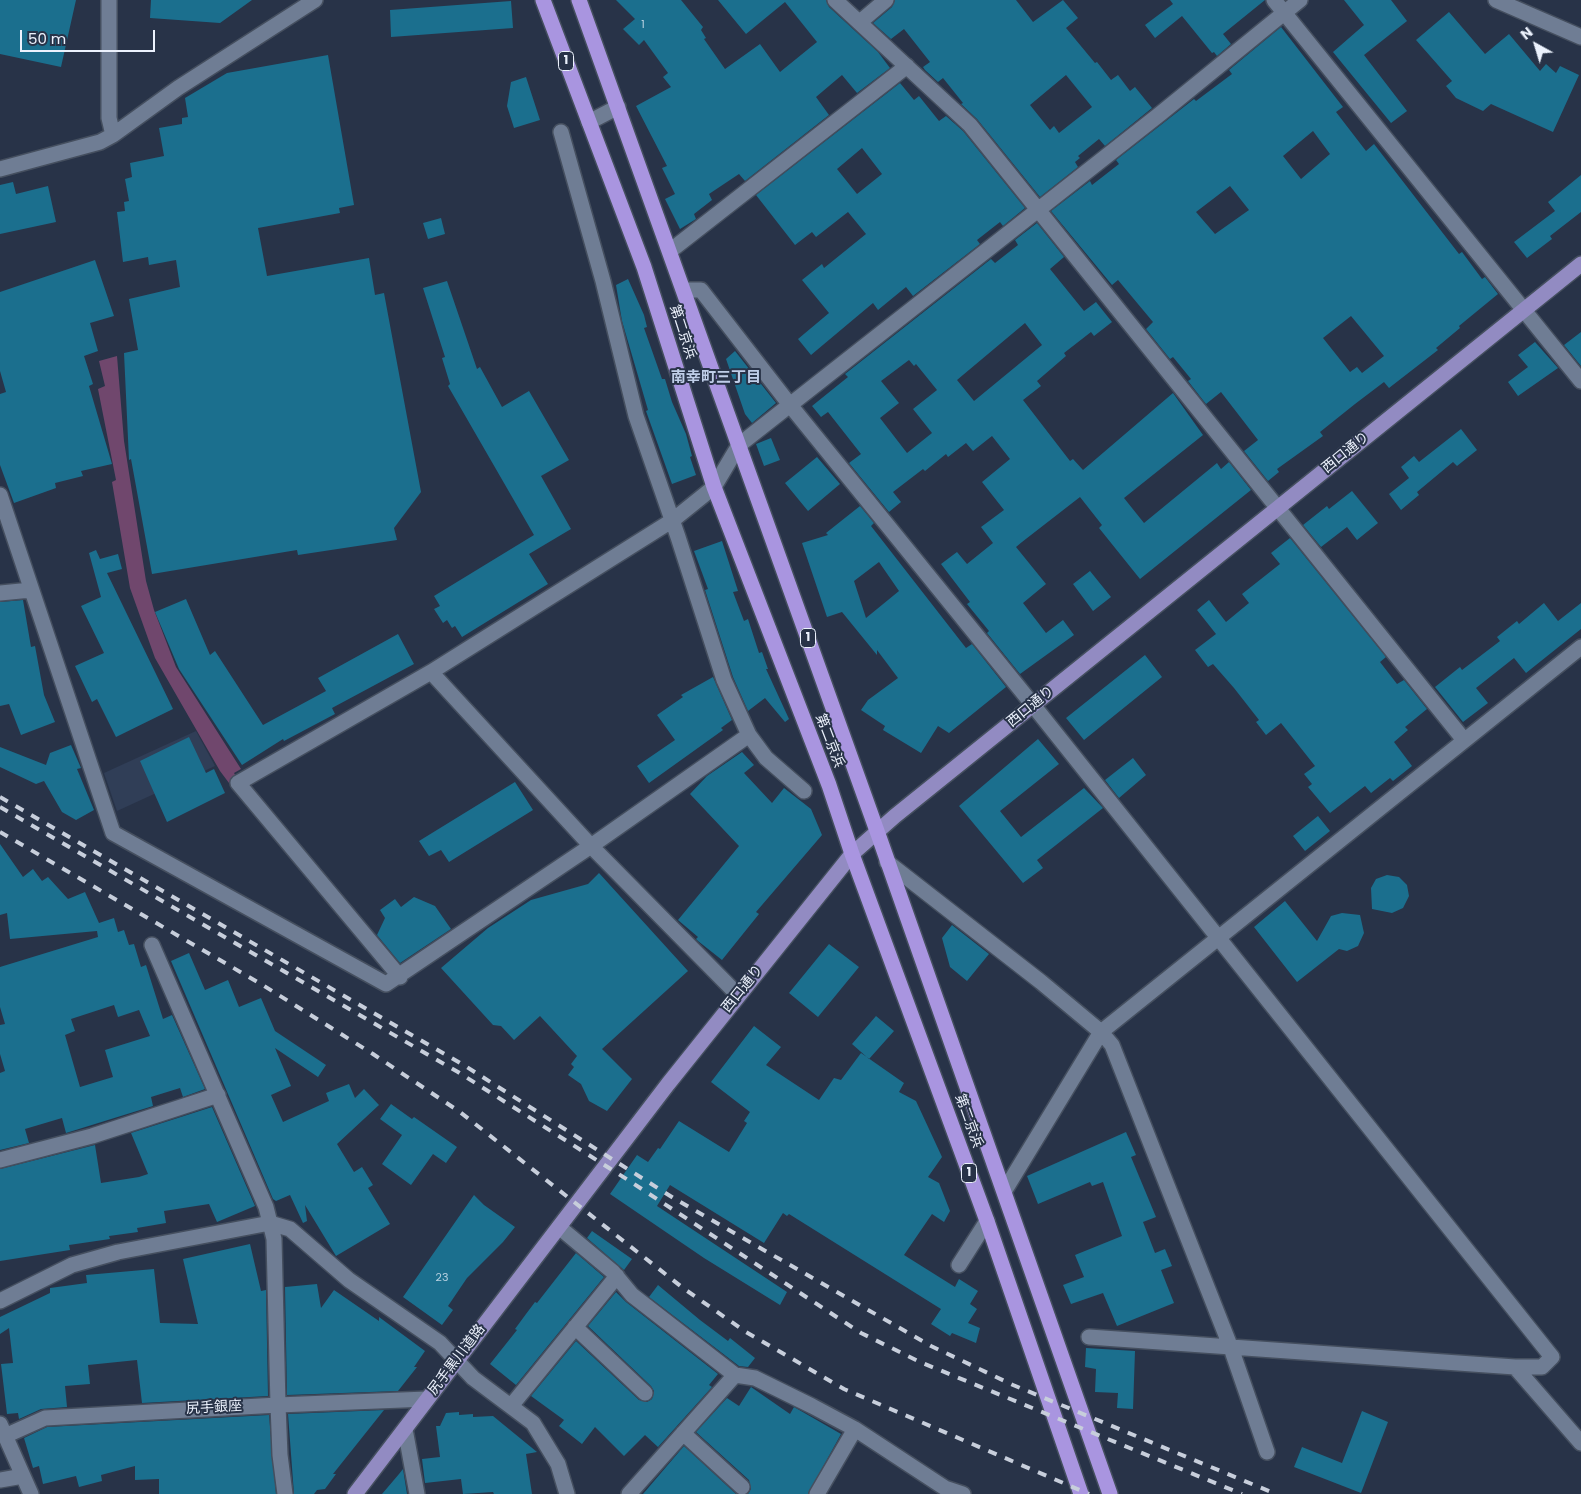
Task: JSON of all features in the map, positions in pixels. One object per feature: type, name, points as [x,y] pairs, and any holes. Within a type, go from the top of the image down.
[{"type":"highway","name":"第二京浜","points":[[543,0],[644,268],[714,487],[825,776],[987,1221],[1081,1494]]},
{"type":"highway","name":"第二京浜","points":[[579,0],[877,831],[1004,1190],[1053,1337],[1110,1494]]},
{"type":"main road","name":"西口通り","points":[[558,1227],[738,995],[852,854],[877,831],[1581,264]]},
{"type":"main road","name":"尻手黒川道路","points":[[355,1494],[558,1227]]},
{"type":"street","points":[[109,0],[109,118],[113,135]]},
{"type":"street","points":[[0,169],[100,142],[113,135],[178,88],[316,0]]},
{"type":"street","points":[[835,0],[970,125],[1464,740]]},
{"type":"street","points":[[860,22],[886,0]]},
{"type":"street","points":[[1274,0],[1581,380]]},
{"type":"street","points":[[400,977],[238,783],[431,672],[673,520],[714,487],[739,446],[1038,211],[1300,0]]},
{"type":"street","points":[[1496,0],[1581,37]]},
{"type":"street","points":[[670,251],[907,66]]},
{"type":"street","points":[[589,122],[618,107]]},
{"type":"street","points":[[560,132],[603,281],[636,416],[673,520],[724,680],[750,735],[766,758],[804,792]]},
{"type":"street","points":[[684,290],[701,290],[790,405],[1034,705],[1552,1357],[1542,1366],[1515,1367],[1089,1337]]},
{"type":"street","points":[[0,495],[113,832],[386,984],[400,977],[750,735]]},
{"type":"street","points":[[0,593],[31,590]]},
{"type":"street","points":[[1004,1190],[1101,1032],[1581,646]]},
{"type":"street","points":[[431,672],[591,846],[738,995]]},
{"type":"street","points":[[887,862],[1041,982],[1101,1032],[1112,1045],[1231,1348],[1267,1452]]},
{"type":"street","points":[[152,945],[262,1199],[274,1239],[278,1405],[284,1494]]},
{"type":"street","points":[[0,1160],[92,1136],[218,1095]]},
{"type":"street","points":[[959,1266],[987,1221]]},
{"type":"street","points":[[0,1301],[72,1265],[118,1252],[270,1223],[290,1229],[349,1280],[440,1343],[474,1378],[533,1423],[558,1464],[567,1494]]},
{"type":"street","points":[[558,1227],[617,1276],[632,1295],[735,1375],[756,1378],[855,1429],[945,1488],[964,1494]]},
{"type":"street","points":[[511,1406],[617,1276]]},
{"type":"street","points":[[575,1327],[645,1393]]},
{"type":"street","points":[[1515,1367],[1581,1443]]},
{"type":"street","points":[[632,1493],[735,1375]]},
{"type":"street","name":"尻手銀座","points":[[31,1494],[2,1430],[45,1418],[427,1399]]},
{"type":"street","points":[[405,1429],[418,1494]]},
{"type":"street","points":[[816,1494],[855,1429]]},
{"type":"street","points":[[683,1433],[742,1487]]},
{"type":"street","points":[[0,1480],[23,1476]]},
{"type":"shaded area","points":[[117,356],[124,441],[146,581],[154,610],[176,667],[241,769],[234,773],[237,778],[232,787],[220,771],[155,658],[130,588],[112,482],[116,480],[98,389],[105,386],[99,361]]},
{"type":"shaded area","points":[[196,731],[215,766],[117,811],[104,773]]},
{"type":"building","points":[[0,0],[76,0],[61,67],[0,54]]},
{"type":"building","points":[[151,0],[252,0],[220,23],[150,18]]},
{"type":"building","points":[[616,0],[681,0],[703,27],[701,30],[706,38],[704,39],[725,69],[760,44],[780,72],[817,42],[785,2],[746,34],[718,0],[826,0],[829,7],[878,52],[890,68],[857,93],[842,75],[816,97],[829,115],[745,181],[739,174],[709,194],[712,200],[694,214],[696,219],[680,229],[665,199],[675,194],[662,168],[667,166],[636,106],[671,87],[663,77],[668,73],[644,40],[639,45],[623,29],[635,19]]},
{"type":"building","points":[[895,0],[1016,0],[1033,22],[1063,0],[1078,18],[1066,28],[1111,80],[1118,75],[1130,91],[1135,87],[1152,108],[1105,146],[1099,139],[1078,156],[1080,158],[1075,162],[1078,167],[1040,197],[977,119],[961,104],[963,103],[943,78],[938,82],[925,70],[923,67],[930,62],[904,29],[891,39],[873,23],[892,7]],"holes":[[[1066,75],[1092,107],[1059,133],[1054,126],[1050,130],[1030,105]]]},
{"type":"building","points":[[1170,0],[1265,0],[1223,34],[1231,44],[1217,56],[1214,52],[1212,53],[1182,16],[1155,38],[1145,25],[1173,4]]},
{"type":"building","points":[[1344,0],[1391,0],[1407,21],[1364,55],[1407,111],[1391,123],[1333,52],[1364,25]]},
{"type":"building","points":[[511,1],[513,28],[391,37],[390,10]]},
{"type":"building","points":[[1449,12],[1485,54],[1509,34],[1540,71],[1546,64],[1556,73],[1560,66],[1579,75],[1553,132],[1491,104],[1483,111],[1456,98],[1446,86],[1452,81],[1416,40]]},
{"type":"building","points":[[1281,27],[1343,107],[1336,112],[1366,151],[1374,144],[1459,254],[1462,252],[1482,279],[1485,277],[1498,294],[1459,326],[1460,328],[1436,348],[1438,350],[1389,388],[1384,382],[1355,404],[1320,432],[1323,436],[1277,469],[1279,472],[1268,481],[1244,451],[1258,440],[1221,392],[1206,404],[1188,381],[1191,379],[1173,357],[1170,359],[1146,329],[1153,322],[1118,280],[1112,285],[1051,211],[1090,181],[1092,185],[1119,164],[1116,160],[1194,99],[1196,101],[1232,74],[1229,70]],"holes":[[[1313,131],[1330,154],[1301,179],[1283,156]],[[1230,186],[1249,210],[1215,234],[1196,212]],[[1351,316],[1384,356],[1362,373],[1357,367],[1350,372],[1323,338]]]},
{"type":"building","points":[[328,55],[354,205],[339,208],[340,213],[258,228],[267,276],[369,258],[375,295],[384,293],[421,492],[394,528],[397,540],[298,555],[297,550],[152,574],[131,459],[129,460],[124,353],[138,350],[129,299],[180,287],[176,260],[149,265],[148,257],[123,262],[117,212],[125,211],[124,202],[129,201],[125,179],[132,177],[130,163],[164,156],[159,128],[182,124],[182,118],[188,117],[185,98],[227,73]]},
{"type":"building","points":[[526,77],[540,120],[514,128],[507,106],[511,82]]},
{"type":"building","points":[[900,83],[914,100],[919,96],[939,121],[946,116],[963,131],[1025,208],[1003,226],[1000,222],[977,240],[980,244],[913,296],[906,287],[878,310],[873,303],[811,355],[798,339],[829,313],[802,280],[822,264],[824,268],[866,234],[848,212],[816,237],[812,232],[795,245],[756,195]],"holes":[[[862,148],[882,174],[857,194],[837,169]]]},
{"type":"building","points":[[1581,175],[1581,212],[1550,236],[1552,239],[1527,258],[1514,242],[1555,211],[1548,202]]},
{"type":"building","points":[[13,182],[16,194],[48,186],[56,222],[0,234],[0,185]]},
{"type":"building","points":[[441,218],[445,234],[428,239],[423,223]]},
{"type":"building","points":[[1037,223],[1064,257],[1050,269],[1084,311],[1096,302],[1112,322],[1094,336],[1091,332],[1064,353],[1066,356],[1037,381],[1041,386],[1023,400],[1070,461],[1073,459],[1083,470],[1173,393],[1203,435],[1124,498],[1144,523],[1217,463],[1221,469],[1229,462],[1251,490],[1140,579],[1099,528],[1102,525],[1080,497],[1022,542],[1016,547],[1046,584],[1023,603],[1046,633],[1063,620],[1074,635],[1020,674],[987,633],[989,631],[967,604],[970,602],[941,564],[957,552],[967,564],[993,543],[981,527],[1004,510],[982,482],[1010,459],[992,436],[973,451],[966,443],[948,457],[946,454],[925,471],[923,469],[893,492],[901,502],[889,512],[849,463],[861,454],[828,412],[821,417],[812,406],[848,377],[845,374],[991,259],[995,263],[1018,245],[1015,240]],"holes":[[[1025,323],[1042,345],[974,401],[957,380]],[[909,360],[914,366],[916,364],[937,390],[913,409],[932,433],[907,453],[880,418],[899,403],[881,381]]]},
{"type":"building","points":[[95,260],[114,316],[90,323],[98,351],[84,356],[93,384],[89,386],[112,464],[81,471],[83,476],[55,483],[56,488],[14,503],[0,465],[0,394],[6,392],[0,371],[0,292]]},
{"type":"building","points":[[628,279],[644,315],[647,327],[644,328],[662,379],[665,379],[672,402],[686,434],[692,456],[690,457],[696,475],[672,484],[646,411],[648,410],[622,321],[616,285]]},
{"type":"building","points":[[447,281],[477,369],[480,367],[502,407],[529,391],[569,460],[541,476],[571,529],[529,554],[548,584],[462,637],[455,626],[452,628],[447,620],[443,623],[434,609],[440,606],[434,596],[534,535],[448,386],[450,384],[442,358],[445,357],[423,288]]},
{"type":"building","points":[[1581,332],[1581,366],[1564,345]]},
{"type":"building","points":[[1535,342],[1558,368],[1518,396],[1508,382],[1528,367],[1518,355]]},
{"type":"building","points":[[735,351],[776,403],[752,423],[745,414],[726,359]]},
{"type":"building","points":[[1461,429],[1477,450],[1457,466],[1453,462],[1417,492],[1419,495],[1401,510],[1389,494],[1409,478],[1401,467],[1414,456],[1419,462]]},
{"type":"building","points":[[771,438],[780,460],[764,466],[756,444]]},
{"type":"building","points":[[817,457],[840,484],[808,511],[785,483]]},
{"type":"building","points":[[1352,491],[1378,523],[1357,540],[1347,527],[1321,547],[1303,525],[1327,506],[1329,509]]},
{"type":"building","points":[[860,506],[874,523],[871,526],[966,648],[972,644],[1006,687],[949,733],[938,726],[921,753],[883,730],[885,726],[861,710],[868,700],[898,678],[877,650],[877,655],[842,612],[827,617],[802,543],[828,535],[826,533]],"holes":[[[879,562],[899,591],[866,618],[854,581]]]},
{"type":"building","points":[[1290,538],[1386,657],[1380,662],[1397,684],[1404,680],[1427,709],[1405,727],[1408,730],[1394,742],[1412,766],[1393,781],[1390,778],[1371,793],[1365,786],[1330,813],[1308,787],[1312,784],[1304,774],[1315,766],[1281,723],[1266,735],[1256,722],[1259,720],[1234,688],[1213,664],[1208,667],[1195,650],[1216,634],[1197,610],[1209,600],[1226,622],[1249,603],[1242,594],[1280,564],[1271,553]]},
{"type":"building","points":[[722,541],[738,591],[733,592],[744,621],[748,619],[759,653],[762,652],[768,669],[766,669],[789,719],[785,722],[765,698],[748,711],[733,677],[705,590],[708,589],[694,551]]},
{"type":"building","points":[[96,550],[100,559],[118,554],[122,569],[107,573],[173,709],[116,737],[97,699],[92,702],[75,666],[104,653],[81,606],[101,597],[89,553]]},
{"type":"building","points":[[1090,571],[1111,597],[1093,611],[1073,584]]},
{"type":"building","points":[[186,599],[210,655],[215,651],[263,725],[326,691],[318,678],[398,634],[414,664],[332,708],[335,714],[284,741],[283,739],[242,765],[179,669],[155,612]]},
{"type":"building","points":[[23,600],[31,647],[35,646],[44,695],[55,722],[21,735],[9,704],[0,706],[0,602]]},
{"type":"building","points":[[1544,603],[1558,621],[1581,603],[1581,629],[1526,673],[1514,658],[1476,688],[1488,703],[1463,722],[1435,687],[1460,667],[1462,670],[1500,641],[1497,637],[1517,621],[1519,624]]},
{"type":"building","points":[[1145,655],[1162,677],[1084,740],[1066,718]]},
{"type":"building","points":[[713,677],[732,720],[721,728],[723,730],[649,783],[637,766],[675,740],[657,715],[683,697],[681,695]]},
{"type":"building","points":[[189,737],[206,773],[214,769],[225,793],[167,822],[140,761]]},
{"type":"building","points":[[1038,739],[1059,764],[1000,811],[1021,837],[1084,788],[1103,808],[1037,860],[1043,868],[1023,883],[959,806]]},
{"type":"building","points":[[71,745],[81,768],[77,769],[94,810],[76,820],[62,812],[44,781],[36,784],[0,767],[0,747],[46,765],[50,753]]},
{"type":"building","points":[[742,752],[754,765],[744,773],[772,803],[784,788],[811,809],[822,835],[756,912],[759,914],[722,960],[698,941],[696,939],[698,937],[678,920],[739,846],[690,794],[707,776]]},
{"type":"building","points":[[1133,758],[1146,775],[1119,798],[1105,780]]},
{"type":"building","points":[[515,782],[533,810],[449,862],[441,850],[429,856],[419,841]]},
{"type":"building","points":[[1318,816],[1330,831],[1305,851],[1293,836]]},
{"type":"building","points":[[0,844],[23,877],[33,869],[42,881],[48,877],[68,899],[85,892],[99,923],[114,918],[118,932],[124,930],[129,945],[134,944],[141,967],[146,965],[163,1019],[172,1015],[205,1089],[183,1097],[180,1088],[151,1097],[153,1106],[66,1133],[62,1118],[25,1129],[29,1143],[0,1150],[0,1073],[5,1071],[0,1054],[0,1025],[5,1024],[0,1007],[0,967],[98,937],[97,931],[10,939],[7,913],[0,915]],"holes":[[[114,1005],[118,1017],[139,1010],[150,1036],[105,1050],[113,1077],[80,1087],[65,1035],[75,1031],[71,1019]]]},
{"type":"building","points":[[599,873],[688,971],[602,1049],[632,1079],[607,1111],[589,1101],[581,1084],[568,1075],[574,1067],[571,1064],[577,1056],[540,1016],[514,1040],[501,1026],[493,1025],[441,968],[488,928],[531,900],[588,884]]},
{"type":"building","points":[[1387,875],[1399,877],[1407,885],[1409,896],[1403,908],[1392,913],[1372,909],[1371,888],[1376,879]]},
{"type":"building","points":[[414,897],[435,906],[451,929],[400,963],[377,935],[385,918],[380,910],[395,899],[401,907]]},
{"type":"building","points":[[1285,901],[1317,941],[1331,916],[1342,913],[1360,915],[1364,933],[1358,946],[1347,951],[1339,949],[1297,982],[1254,927]]},
{"type":"building","points":[[952,925],[989,954],[967,981],[950,967],[942,938]]},
{"type":"building","points":[[829,944],[859,967],[818,1017],[789,993]]},
{"type":"building","points":[[189,953],[205,990],[228,980],[239,1007],[261,998],[275,1031],[326,1065],[318,1077],[275,1048],[291,1086],[271,1095],[283,1122],[329,1101],[326,1093],[349,1084],[355,1098],[364,1089],[379,1105],[337,1144],[354,1172],[362,1167],[373,1185],[368,1188],[390,1224],[336,1256],[305,1205],[307,1221],[303,1223],[290,1195],[276,1201],[273,1199],[171,961]]},
{"type":"building","points":[[876,1016],[894,1031],[869,1059],[852,1044]]},
{"type":"building","points":[[754,1026],[781,1047],[766,1065],[819,1100],[834,1078],[841,1080],[861,1053],[904,1083],[899,1092],[916,1101],[942,1157],[928,1177],[939,1183],[950,1211],[944,1222],[932,1214],[904,1255],[955,1287],[959,1279],[978,1291],[970,1304],[977,1309],[968,1323],[980,1328],[976,1343],[952,1333],[950,1336],[931,1324],[941,1309],[789,1214],[787,1216],[783,1213],[764,1243],[670,1185],[657,1206],[787,1292],[780,1305],[704,1258],[610,1194],[637,1155],[648,1162],[658,1148],[660,1149],[679,1121],[729,1152],[747,1123],[744,1121],[750,1112],[711,1082]]},
{"type":"building","points":[[391,1104],[412,1119],[414,1117],[457,1147],[446,1163],[433,1154],[411,1185],[382,1164],[402,1135],[380,1119]]},
{"type":"building","points":[[212,1107],[255,1206],[217,1222],[209,1204],[164,1211],[166,1223],[137,1228],[138,1232],[109,1236],[110,1239],[69,1245],[70,1250],[0,1261],[0,1169],[95,1145],[101,1183],[139,1177],[148,1174],[131,1133]]},
{"type":"building","points":[[1126,1132],[1136,1155],[1131,1157],[1156,1217],[1143,1222],[1155,1253],[1165,1249],[1172,1266],[1161,1270],[1174,1303],[1117,1326],[1103,1293],[1071,1304],[1063,1285],[1084,1277],[1075,1255],[1122,1236],[1103,1182],[1092,1186],[1090,1182],[1038,1204],[1027,1176]]},
{"type":"building","points":[[474,1195],[484,1205],[515,1227],[503,1242],[467,1278],[448,1306],[453,1310],[442,1325],[403,1297]]},
{"type":"building","points":[[592,1231],[632,1259],[624,1270],[587,1238]]},
{"type":"building","points":[[250,1244],[261,1291],[266,1290],[268,1396],[142,1403],[137,1360],[88,1365],[90,1384],[65,1386],[67,1407],[41,1409],[19,1419],[18,1413],[7,1414],[1,1364],[13,1363],[9,1328],[0,1334],[0,1317],[50,1293],[50,1288],[87,1283],[86,1275],[154,1269],[160,1323],[198,1324],[183,1259]]},
{"type":"building","points":[[576,1253],[604,1277],[516,1385],[490,1364],[517,1330],[515,1329],[535,1302],[537,1303]]},
{"type":"building","points":[[317,1284],[321,1308],[334,1290],[379,1321],[379,1317],[425,1351],[414,1367],[417,1367],[398,1391],[287,1395],[285,1287]]},
{"type":"building","points":[[658,1285],[700,1320],[728,1341],[730,1338],[755,1358],[748,1367],[739,1366],[649,1297]]},
{"type":"building","points":[[616,1292],[626,1302],[718,1374],[709,1385],[712,1387],[658,1447],[645,1435],[624,1456],[595,1427],[582,1444],[559,1426],[564,1420],[531,1396],[576,1341],[639,1400],[647,1402],[652,1399],[654,1391],[651,1386],[588,1326]]},
{"type":"building","points":[[1086,1348],[1135,1351],[1133,1409],[1117,1408],[1118,1393],[1095,1392],[1096,1369],[1085,1367]]},
{"type":"building","points":[[751,1387],[790,1414],[794,1407],[841,1434],[808,1494],[748,1494],[751,1489],[749,1480],[696,1432],[727,1398],[739,1406]]},
{"type":"building","points":[[384,1410],[333,1474],[336,1474],[325,1489],[317,1490],[314,1494],[294,1494],[288,1414]]},
{"type":"building","points":[[1362,1411],[1388,1422],[1361,1493],[1294,1467],[1302,1447],[1342,1463]]},
{"type":"building","points":[[459,1412],[459,1415],[473,1414],[473,1417],[493,1416],[537,1452],[526,1454],[532,1494],[494,1494],[493,1492],[463,1494],[461,1479],[425,1483],[422,1459],[440,1457],[436,1426],[440,1426],[446,1413]]},
{"type":"building","points":[[269,1415],[276,1494],[159,1494],[159,1479],[135,1480],[135,1466],[101,1475],[102,1481],[79,1487],[76,1476],[43,1484],[39,1466],[33,1468],[24,1438],[47,1427]]},
{"type":"building","points":[[684,1446],[736,1494],[643,1494]]},
{"type":"building","points":[[403,1469],[407,1494],[382,1494],[399,1474]]},
{"type":"railway","points":[[0,797],[462,1064],[675,1199],[931,1346],[1013,1385],[1276,1494]]},
{"type":"railway","points":[[0,807],[458,1072],[628,1180],[861,1333],[920,1362],[1242,1494]]},
{"type":"railway","points":[[0,832],[261,984],[373,1054],[460,1112],[683,1288],[746,1332],[844,1389],[1089,1494]]},
{"type":"district","name":"南幸町三丁目","points":[[716,378]]}]
